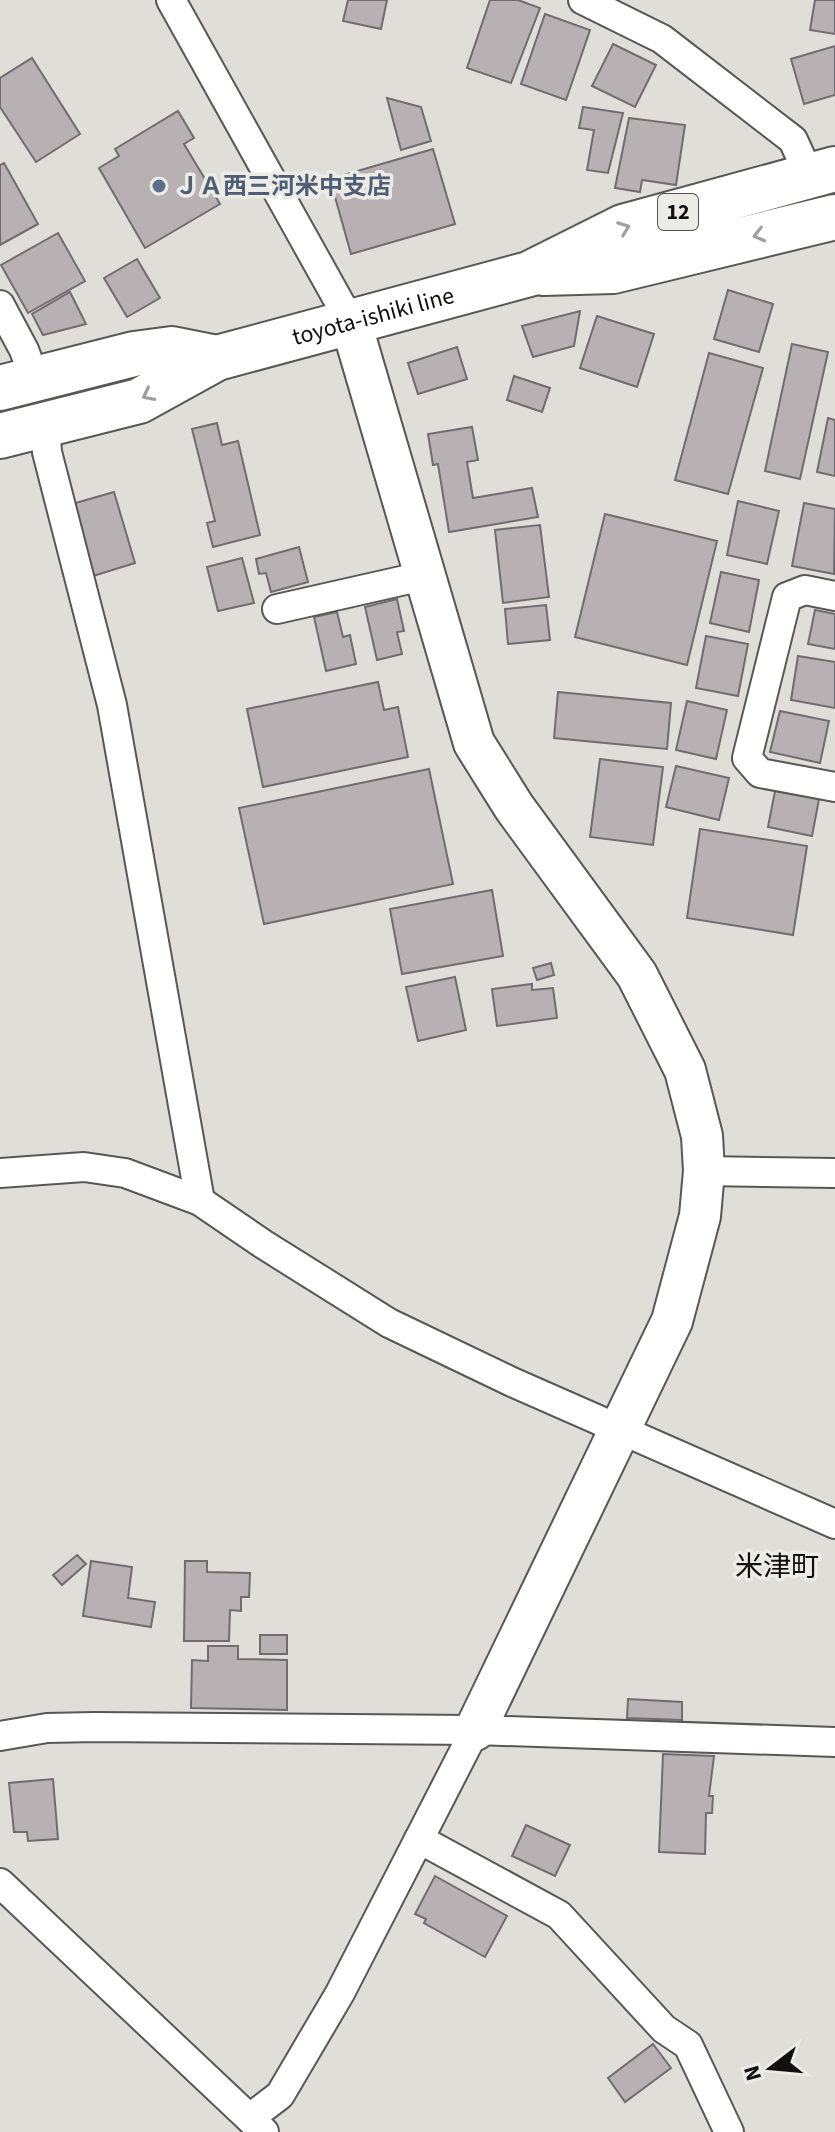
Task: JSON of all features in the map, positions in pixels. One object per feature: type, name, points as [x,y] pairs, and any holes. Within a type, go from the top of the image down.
[{"type":"main road","name":"toyota-ishiki line","points":[[0,436],[139,401],[217,358],[529,274],[623,227],[822,172]]},
{"type":"main road","name":"toyota-ishiki line","points":[[529,274],[613,271],[835,217]]},
{"type":"main road","name":"toyota-ishiki line","points":[[17,384],[134,354],[172,349],[217,358]]},
{"type":"street","points":[[0,1883],[257,2125],[280,2095],[340,1993],[475,1730],[672,1321],[700,1216],[704,1171],[702,1136],[685,1070],[663,1021],[637,975],[514,807],[474,743],[351,323],[171,0]]},
{"type":"street","points":[[583,0],[662,39],[793,140],[822,172]]},
{"type":"street","points":[[0,305],[24,350],[17,384]]},
{"type":"street","points":[[45,424],[47,452],[112,705],[200,1201]]},
{"type":"street","points":[[277,609],[423,576]]},
{"type":"street","points":[[835,596],[805,590],[787,597],[747,758],[760,773],[835,787]]},
{"type":"street","points":[[0,1173],[84,1167],[125,1173],[200,1201],[389,1323],[512,1382],[622,1427],[835,1524]]},
{"type":"street","points":[[704,1171],[835,1173]]},
{"type":"street","points":[[0,1736],[47,1728],[94,1727],[475,1730],[835,1742]]},
{"type":"street","points":[[419,1839],[559,1915],[664,2029],[688,2045],[729,2132]]},
{"type":"building","points":[[348,0],[387,0],[381,29],[343,21]]},
{"type":"building","points":[[490,0],[518,0],[540,8],[511,83],[467,68]]},
{"type":"building","points":[[815,0],[835,0],[835,34],[810,30]]},
{"type":"building","points":[[545,14],[590,30],[566,100],[521,84]]},
{"type":"building","points":[[613,44],[656,65],[635,107],[592,86]]},
{"type":"building","points":[[835,46],[835,95],[804,104],[791,59]]},
{"type":"building","points":[[32,58],[80,134],[36,162],[0,107],[0,78]]},
{"type":"building","points":[[387,98],[421,107],[431,141],[401,150]]},
{"type":"building","points":[[583,107],[623,113],[608,173],[587,170],[594,130],[579,128]]},
{"type":"building","name":"ＪＡ西三河米中支店","points":[[178,111],[194,138],[184,144],[220,204],[145,248],[99,168],[119,156],[115,149]]},
{"type":"building","points":[[629,118],[685,125],[676,185],[642,180],[640,192],[615,188]]},
{"type":"building","points":[[433,149],[455,224],[351,254],[330,179]]},
{"type":"building","points":[[4,163],[38,224],[0,245],[0,165]]},
{"type":"building","points":[[58,233],[85,281],[28,313],[1,265]]},
{"type":"building","points":[[137,259],[160,298],[127,317],[104,278]]},
{"type":"building","points":[[728,290],[773,304],[759,352],[714,339]]},
{"type":"building","points":[[70,292],[86,324],[43,335],[32,314]]},
{"type":"building","points":[[580,311],[574,346],[533,357],[522,326]]},
{"type":"building","points":[[597,316],[654,334],[637,387],[580,368]]},
{"type":"building","points":[[792,344],[828,352],[800,479],[765,471]]},
{"type":"building","points":[[457,347],[467,379],[418,394],[408,363]]},
{"type":"building","points":[[709,353],[763,368],[728,494],[675,480]]},
{"type":"building","points":[[514,376],[550,388],[542,412],[507,400]]},
{"type":"building","points":[[828,418],[835,420],[835,476],[817,472]]},
{"type":"building","points":[[217,423],[222,445],[238,441],[260,535],[213,547],[207,523],[215,521],[192,429]]},
{"type":"building","points":[[472,427],[478,460],[467,462],[473,498],[532,488],[538,517],[449,532],[438,464],[433,465],[428,434]]},
{"type":"building","points":[[114,492],[135,563],[93,576],[72,504]]},
{"type":"building","points":[[738,501],[779,511],[767,564],[727,555]]},
{"type":"building","points":[[804,503],[835,509],[834,574],[792,566]]},
{"type":"building","points":[[605,514],[717,541],[687,665],[575,637]]},
{"type":"building","points":[[540,525],[549,597],[503,603],[495,530]]},
{"type":"building","points":[[299,547],[308,582],[271,592],[266,573],[259,574],[256,559]]},
{"type":"building","points":[[242,558],[254,603],[218,611],[207,567]]},
{"type":"building","points":[[721,572],[759,580],[749,632],[710,623]]},
{"type":"building","points":[[397,599],[404,631],[397,632],[402,654],[377,660],[365,607]]},
{"type":"building","points":[[546,605],[550,640],[508,644],[505,609]]},
{"type":"building","points":[[815,610],[835,614],[835,649],[808,644]]},
{"type":"building","points":[[337,612],[343,637],[350,635],[356,664],[326,671],[314,617]]},
{"type":"building","points":[[706,636],[748,644],[738,696],[696,688]]},
{"type":"building","points":[[798,656],[835,662],[835,708],[791,700]]},
{"type":"building","points":[[378,682],[384,710],[398,707],[408,757],[263,787],[247,709]]},
{"type":"building","points":[[558,692],[671,703],[667,749],[554,738]]},
{"type":"building","points":[[687,701],[727,710],[716,759],[676,750]]},
{"type":"building","points":[[780,711],[829,721],[820,763],[770,752]]},
{"type":"building","points":[[600,759],[663,767],[653,845],[590,837]]},
{"type":"building","points":[[676,766],[729,778],[719,820],[666,807]]},
{"type":"building","points":[[429,769],[453,884],[264,924],[239,808]]},
{"type":"building","points":[[776,786],[820,794],[812,836],[768,827]]},
{"type":"building","points":[[700,829],[807,846],[793,935],[687,918]]},
{"type":"building","points":[[492,890],[503,956],[402,974],[390,909]]},
{"type":"building","points":[[551,963],[554,975],[537,980],[533,968]]},
{"type":"building","points":[[455,977],[466,1030],[418,1041],[406,987]]},
{"type":"building","points":[[532,984],[532,990],[553,988],[557,1018],[497,1026],[492,989]]},
{"type":"building","points":[[77,1555],[86,1564],[62,1585],[53,1575]]},
{"type":"building","points":[[91,1561],[132,1567],[128,1598],[155,1602],[151,1627],[83,1616]]},
{"type":"building","points":[[185,1561],[207,1561],[207,1572],[250,1573],[249,1597],[241,1597],[241,1611],[230,1610],[229,1641],[184,1641]]},
{"type":"building","points":[[260,1635],[287,1635],[287,1654],[260,1654]]},
{"type":"building","points":[[208,1646],[238,1646],[238,1659],[287,1660],[287,1710],[191,1708],[192,1660],[208,1661]]},
{"type":"building","points":[[628,1699],[682,1702],[682,1720],[627,1718]]},
{"type":"building","points":[[663,1754],[714,1756],[709,1796],[713,1796],[712,1813],[706,1813],[705,1854],[659,1852]]},
{"type":"building","points":[[53,1779],[58,1839],[28,1841],[27,1832],[14,1832],[9,1783]]},
{"type":"building","points":[[526,1825],[570,1845],[555,1876],[512,1856]]},
{"type":"building","points":[[435,1876],[507,1916],[485,1957],[424,1923],[426,1919],[415,1914]]},
{"type":"building","points":[[653,2044],[671,2068],[625,2102],[608,2078]]},
{"type":"place","name":"ＪＡ西三河米中支店","points":[[159,186]]},
{"type":"district","name":"米津町","points":[[777,1567]]}]
